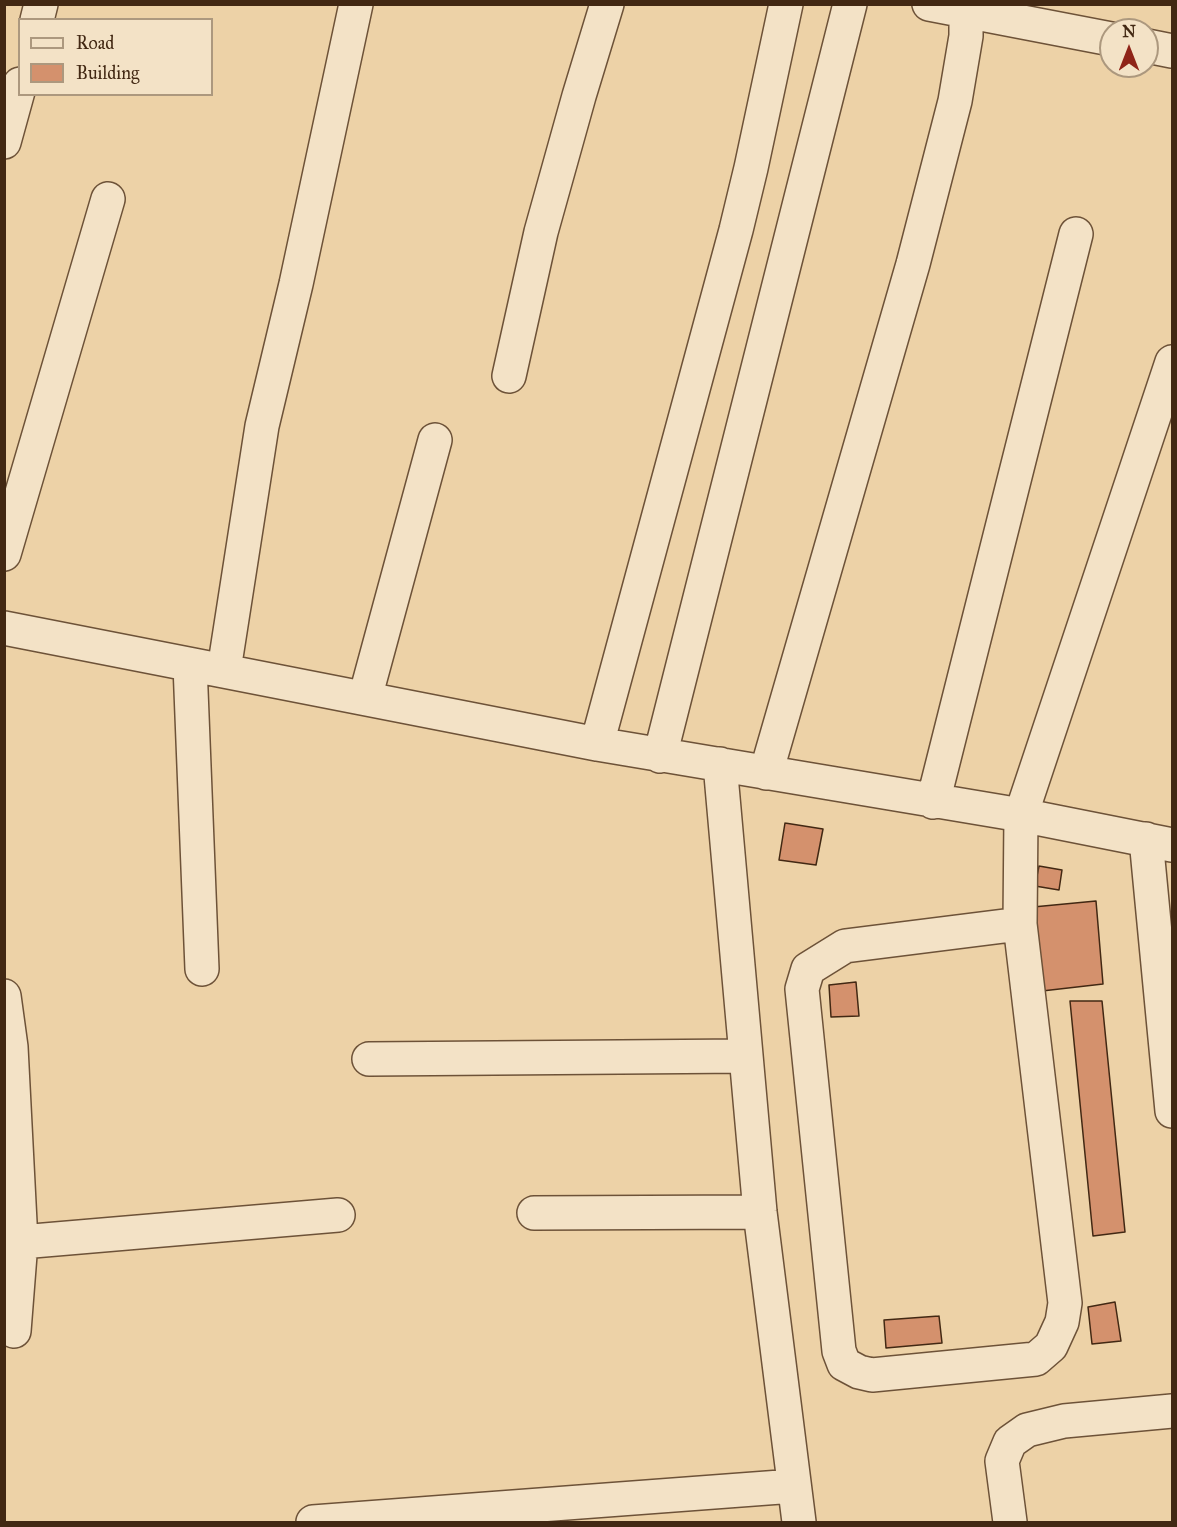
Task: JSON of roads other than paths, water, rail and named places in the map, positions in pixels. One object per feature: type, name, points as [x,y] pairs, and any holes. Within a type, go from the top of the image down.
[{"type":"street","points":[[224,670],[262,426],[296,284],[356,4]]},
{"type":"street","points":[[509,376],[541,232],[607,4]]},
{"type":"street","points":[[597,744],[738,220],[786,4]]},
{"type":"street","points":[[660,756],[850,4]]},
{"type":"street","points":[[929,4],[966,8],[1099,36]]},
{"type":"street","points":[[766,773],[913,264],[955,101],[966,36],[966,8]]},
{"type":"street","points":[[4,141],[18,90]]},
{"type":"street","points":[[4,554],[108,199]]},
{"type":"street","points":[[933,802],[1076,234]]},
{"type":"street","points":[[1020,924],[845,946],[808,969],[802,989],[839,1351],[844,1364],[859,1372],[872,1375],[1036,1359],[1051,1346],[1062,1322],[1065,1303],[1020,924],[1021,815],[1173,362]]},
{"type":"street","points":[[365,698],[435,440]]},
{"type":"street","points":[[4,628],[660,756],[1021,815],[1159,842],[1173,1111]]},
{"type":"street","points":[[190,665],[202,969]]},
{"type":"street","points":[[720,764],[760,1212],[799,1522]]},
{"type":"street","points":[[4,996],[11,1047],[21,1242],[14,1331]]},
{"type":"street","points":[[369,1059],[746,1056]]},
{"type":"street","points":[[534,1213],[760,1212]]},
{"type":"street","points":[[21,1242],[338,1215]]},
{"type":"street","points":[[1010,1522],[1002,1461],[1011,1442],[1027,1430],[1064,1421],[1173,1411]]},
{"type":"street","points":[[313,1522],[794,1486]]}]
